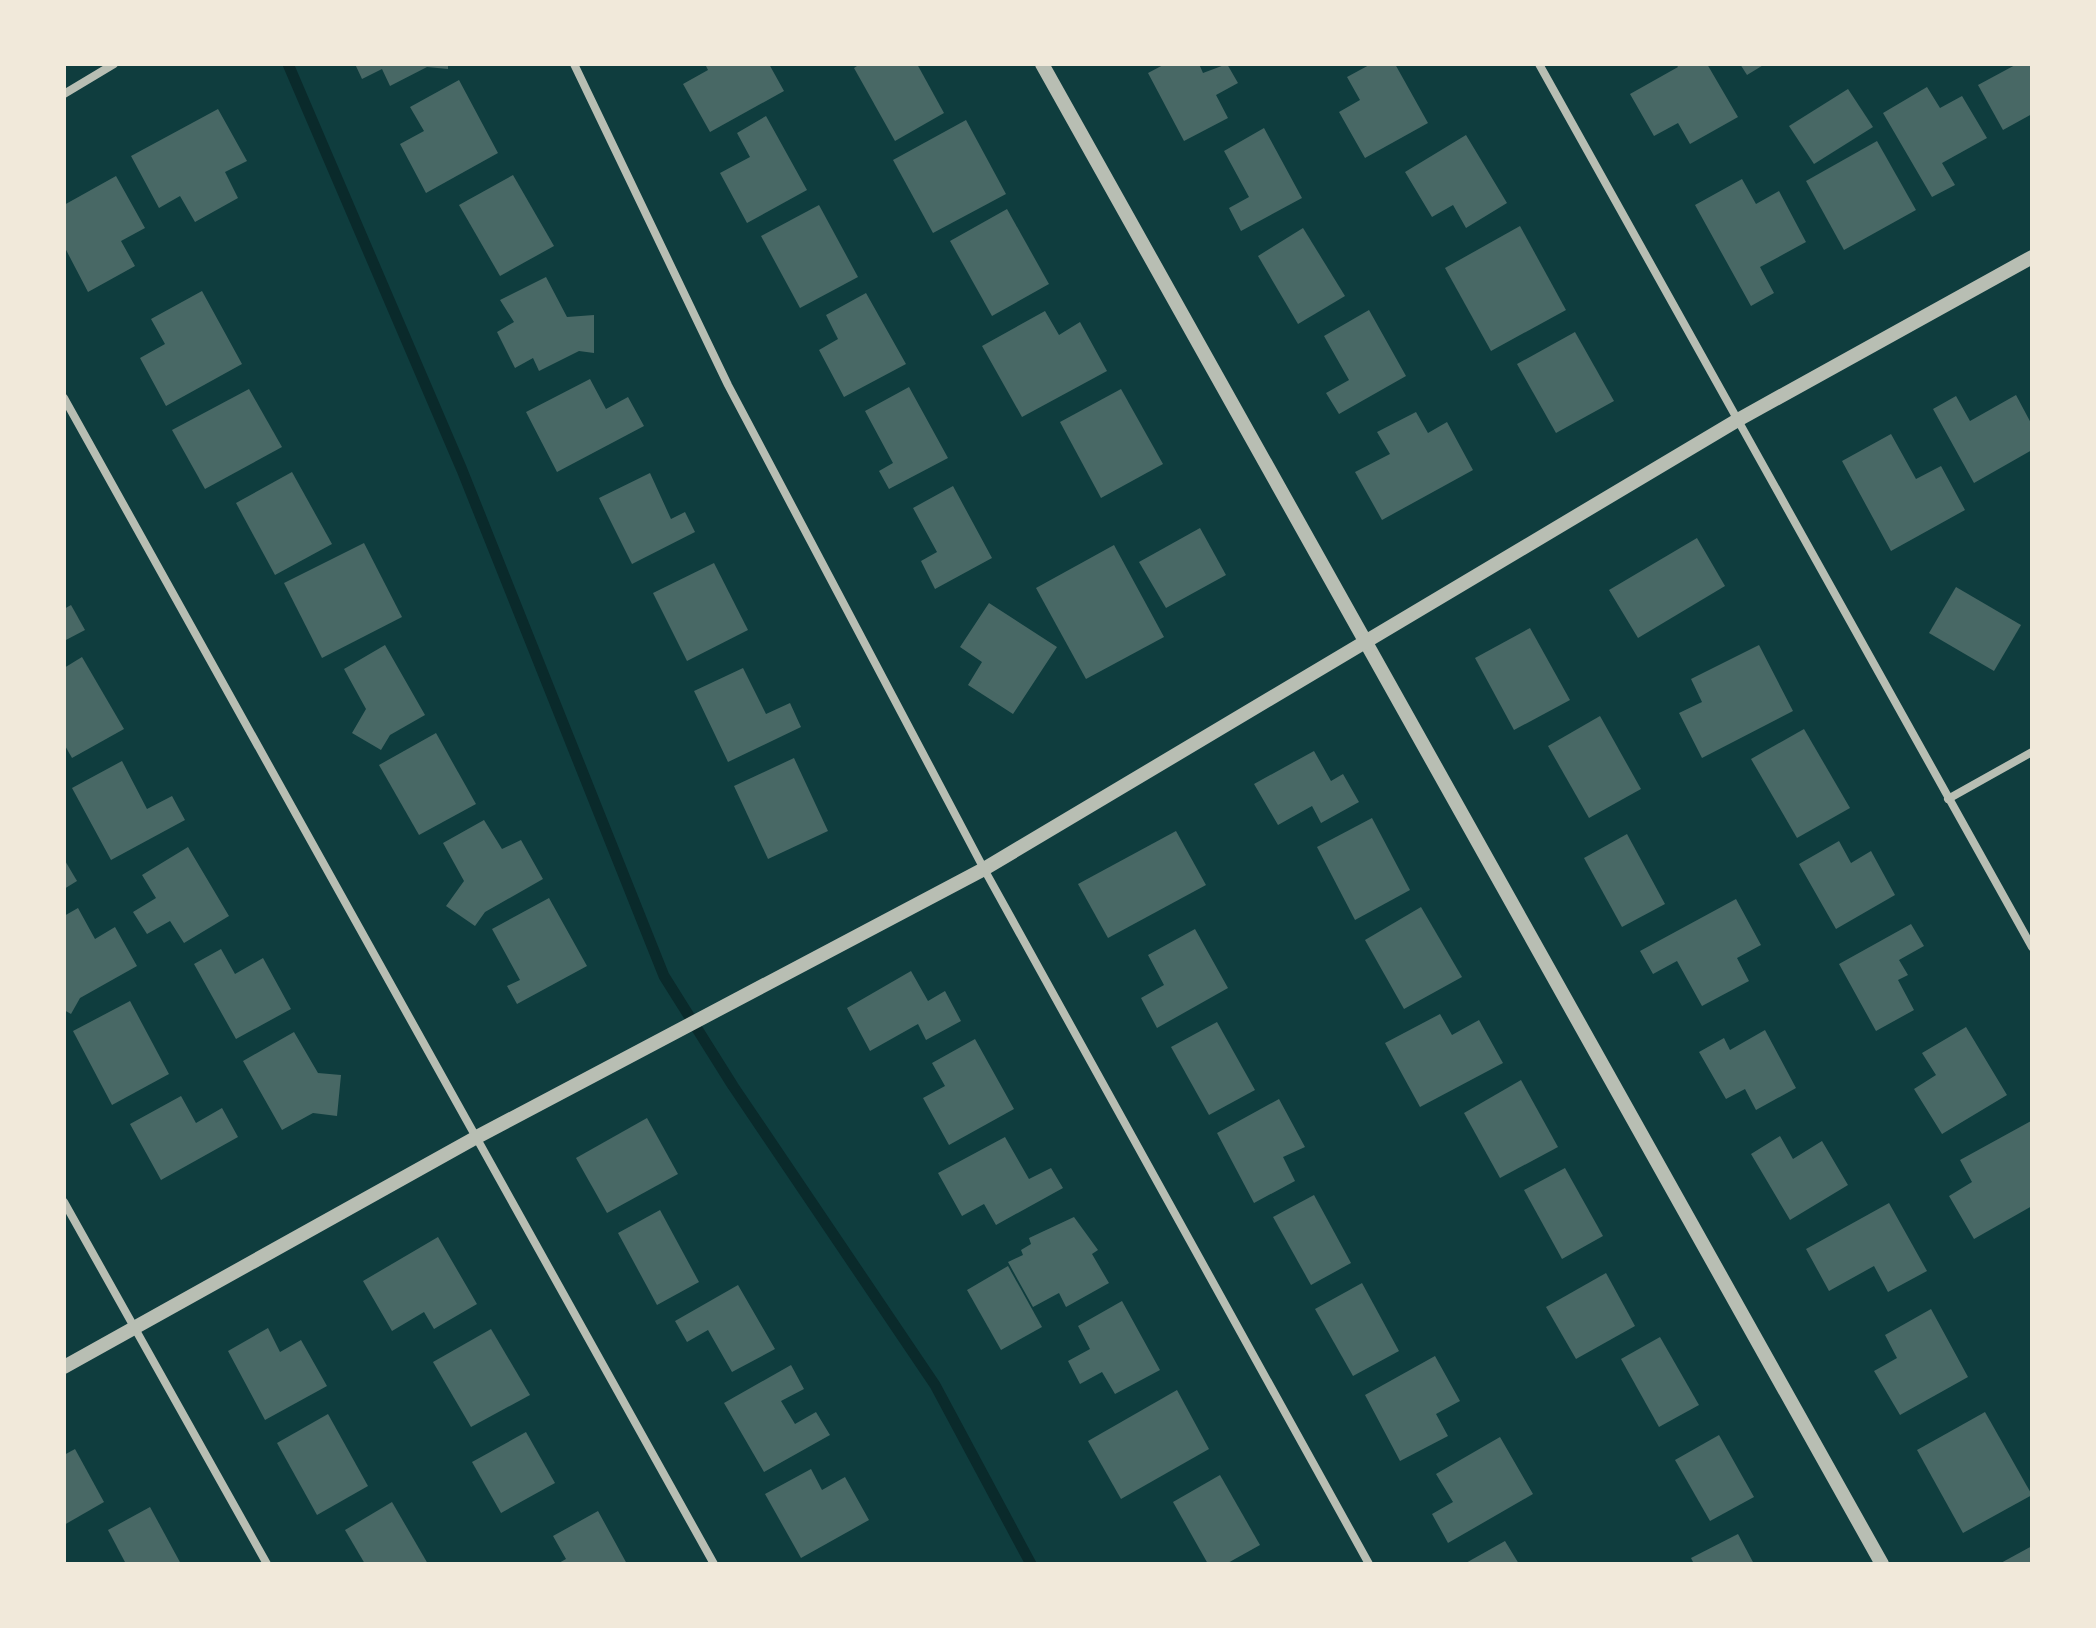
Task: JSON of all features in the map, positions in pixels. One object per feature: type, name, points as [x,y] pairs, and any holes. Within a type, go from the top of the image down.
[{"type":"street","points":[[64,94],[114,64]]},
{"type":"street","points":[[574,64],[728,385],[984,869],[1369,1564]]},
{"type":"street","points":[[1042,64],[1882,1564]]},
{"type":"street","points":[[1539,64],[2032,947]]},
{"type":"street","points":[[64,1367],[475,1138],[984,869],[1736,421],[2032,257]]},
{"type":"street","points":[[64,398],[714,1564]]},
{"type":"street","points":[[1948,799],[2032,752]]},
{"type":"street","points":[[64,1202],[267,1564]]},
{"type":"building","points":[[355,64],[448,64],[448,69],[427,67],[390,86],[382,69],[362,79]]},
{"type":"building","points":[[705,64],[769,64],[784,91],[710,132],[683,84],[708,70]]},
{"type":"building","points":[[860,64],[917,64],[944,113],[895,141],[854,68]]},
{"type":"building","points":[[1165,64],[1199,64],[1203,73],[1227,64],[1238,83],[1216,95],[1228,118],[1184,141],[1148,73]]},
{"type":"building","points":[[1371,64],[1395,64],[1428,123],[1365,158],[1339,112],[1360,100],[1347,77]]},
{"type":"building","points":[[1676,64],[1707,64],[1738,117],[1690,144],[1678,123],[1654,136],[1630,94],[1678,67]]},
{"type":"building","points":[[1740,64],[1765,64],[1747,75]]},
{"type":"building","points":[[2017,64],[2032,64],[2032,114],[2003,130],[1978,85]]},
{"type":"building","points":[[459,80],[498,153],[426,193],[400,144],[424,131],[410,107]]},
{"type":"building","points":[[1927,87],[1940,108],[1962,96],[1987,138],[1942,163],[1955,185],[1932,197],[1883,113]]},
{"type":"building","points":[[1848,89],[1873,127],[1814,164],[1789,126]]},
{"type":"building","points":[[218,109],[247,161],[225,172],[238,198],[195,222],[180,196],[159,208],[131,156]]},
{"type":"building","points":[[766,116],[807,190],[747,223],[720,173],[750,157],[737,133]]},
{"type":"building","points":[[966,120],[1006,194],[933,233],[893,160]]},
{"type":"building","points":[[1264,128],[1302,198],[1241,231],[1229,208],[1249,197],[1224,151]]},
{"type":"building","points":[[1466,135],[1507,203],[1466,228],[1453,205],[1432,217],[1405,172]]},
{"type":"building","points":[[1877,141],[1916,210],[1844,250],[1806,181]]},
{"type":"building","points":[[513,175],[554,246],[500,276],[459,205]]},
{"type":"building","points":[[116,176],[145,228],[121,241],[135,266],[88,292],[64,246],[64,205]]},
{"type":"building","points":[[1742,179],[1756,204],[1779,191],[1806,242],[1760,267],[1774,293],[1751,306],[1695,205]]},
{"type":"building","points":[[819,205],[858,277],[800,308],[761,236]]},
{"type":"building","points":[[1007,209],[1049,284],[992,316],[950,241]]},
{"type":"building","points":[[1520,226],[1566,310],[1491,351],[1445,268]]},
{"type":"building","points":[[1303,228],[1345,296],[1298,324],[1258,256]]},
{"type":"building","points":[[546,277],[567,317],[594,315],[594,353],[579,351],[539,371],[533,358],[515,368],[497,332],[514,322],[500,300]]},
{"type":"building","points":[[202,291],[242,364],[166,406],[140,358],[165,344],[151,319]]},
{"type":"building","points":[[866,293],[906,364],[844,397],[819,350],[838,339],[826,315]]},
{"type":"building","points":[[1369,310],[1406,376],[1339,414],[1326,393],[1349,380],[1324,336]]},
{"type":"building","points":[[1045,311],[1059,335],[1080,322],[1107,371],[1022,417],[982,346]]},
{"type":"building","points":[[1575,332],[1614,401],[1556,433],[1517,364]]},
{"type":"building","points":[[590,379],[606,409],[628,397],[644,426],[557,472],[526,412]]},
{"type":"building","points":[[909,387],[948,458],[889,489],[879,471],[893,463],[865,411]]},
{"type":"building","points":[[249,389],[282,447],[205,489],[172,430]]},
{"type":"building","points":[[1121,389],[1163,464],[1101,498],[1060,422]]},
{"type":"building","points":[[2016,395],[2032,425],[2032,450],[1974,483],[1933,409],[1956,396],[1970,421]]},
{"type":"building","points":[[1416,412],[1428,433],[1447,422],[1473,470],[1382,520],[1355,472],[1390,454],[1377,432]]},
{"type":"building","points":[[1891,434],[1916,479],[1941,466],[1965,510],[1891,551],[1842,461]]},
{"type":"building","points":[[292,472],[332,544],[275,575],[236,503]]},
{"type":"building","points":[[650,473],[671,519],[685,512],[695,532],[632,564],[599,498]]},
{"type":"building","points":[[953,486],[992,558],[935,589],[921,561],[937,552],[913,508]]},
{"type":"building","points":[[1200,528],[1226,575],[1166,608],[1139,562]]},
{"type":"building","points":[[1697,538],[1725,586],[1638,638],[1609,590]]},
{"type":"building","points":[[364,543],[402,617],[322,658],[284,583]]},
{"type":"building","points":[[1114,545],[1164,637],[1086,679],[1036,588]]},
{"type":"building","points":[[714,563],[748,630],[687,661],[653,593]]},
{"type":"building","points":[[1956,587],[2021,625],[1994,671],[1929,633]]},
{"type":"building","points":[[989,603],[1057,647],[1013,714],[968,685],[982,662],[960,647]]},
{"type":"building","points":[[71,605],[85,630],[64,641],[64,609]]},
{"type":"building","points":[[1530,628],[1570,700],[1514,730],[1475,658]]},
{"type":"building","points":[[385,645],[425,715],[390,735],[381,750],[352,733],[366,709],[344,669]]},
{"type":"building","points":[[1759,645],[1793,711],[1702,758],[1679,713],[1702,702],[1691,679]]},
{"type":"building","points":[[82,657],[124,729],[72,758],[64,744],[64,668]]},
{"type":"building","points":[[743,668],[766,714],[790,703],[801,727],[728,762],[694,691]]},
{"type":"building","points":[[1600,716],[1641,789],[1589,818],[1548,746]]},
{"type":"building","points":[[1804,729],[1850,808],[1797,838],[1751,759]]},
{"type":"building","points":[[436,733],[476,804],[419,835],[379,765]]},
{"type":"building","points":[[1314,751],[1331,781],[1343,774],[1359,802],[1321,823],[1312,806],[1278,825],[1254,784]]},
{"type":"building","points":[[794,758],[828,831],[768,859],[734,786]]},
{"type":"building","points":[[122,761],[147,809],[172,796],[185,820],[111,860],[72,788]]},
{"type":"building","points":[[1372,818],[1410,890],[1355,920],[1317,847]]},
{"type":"building","points":[[484,820],[502,849],[521,840],[543,879],[485,912],[475,926],[446,906],[464,881],[443,843]]},
{"type":"building","points":[[1176,831],[1206,885],[1108,938],[1078,884]]},
{"type":"building","points":[[1627,834],[1665,904],[1622,927],[1584,858]]},
{"type":"building","points":[[1839,841],[1851,863],[1871,851],[1895,895],[1836,929],[1799,864]]},
{"type":"building","points":[[188,847],[229,916],[184,943],[170,921],[147,934],[133,912],[156,898],[142,875]]},
{"type":"building","points":[[64,859],[77,881],[64,889]]},
{"type":"building","points":[[549,898],[587,966],[517,1004],[507,986],[520,980],[492,929]]},
{"type":"building","points":[[1736,899],[1761,945],[1737,958],[1749,981],[1702,1006],[1677,961],[1653,974],[1640,951]]},
{"type":"building","points":[[1421,907],[1462,977],[1404,1009],[1365,940]]},
{"type":"building","points":[[78,908],[95,939],[115,927],[137,966],[80,998],[71,1014],[64,1010],[64,916]]},
{"type":"building","points":[[1911,924],[1924,946],[1899,960],[1908,975],[1898,980],[1914,1010],[1876,1031],[1839,964]]},
{"type":"building","points":[[1195,929],[1228,988],[1157,1028],[1141,998],[1164,985],[1148,955]]},
{"type":"building","points":[[221,949],[235,974],[263,958],[291,1009],[236,1039],[194,964]]},
{"type":"building","points":[[911,971],[928,1001],[945,991],[961,1021],[926,1040],[918,1024],[870,1051],[847,1008]]},
{"type":"building","points":[[130,1001],[169,1074],[112,1105],[73,1031]]},
{"type":"building","points":[[1440,1014],[1452,1035],[1479,1020],[1503,1063],[1420,1107],[1385,1043]]},
{"type":"building","points":[[1217,1022],[1255,1090],[1209,1115],[1171,1047]]},
{"type":"building","points":[[1966,1027],[2007,1095],[1942,1134],[1914,1089],[1936,1075],[1922,1053]]},
{"type":"building","points":[[1765,1030],[1796,1088],[1756,1110],[1745,1089],[1726,1099],[1699,1052],[1724,1038],[1730,1050]]},
{"type":"building","points":[[294,1032],[318,1073],[341,1075],[337,1116],[313,1113],[282,1130],[243,1061]]},
{"type":"building","points":[[975,1039],[1014,1109],[949,1145],[923,1098],[945,1086],[932,1063]]},
{"type":"building","points":[[1521,1080],[1558,1147],[1500,1178],[1464,1113]]},
{"type":"building","points":[[181,1096],[196,1123],[222,1108],[238,1137],[161,1180],[130,1124]]},
{"type":"building","points":[[1279,1099],[1305,1147],[1283,1157],[1295,1181],[1254,1203],[1217,1133]]},
{"type":"building","points":[[647,1118],[678,1174],[607,1213],[576,1158]]},
{"type":"building","points":[[2031,1121],[2032,1206],[1974,1239],[1949,1196],[1972,1182],[1960,1160]]},
{"type":"building","points":[[1780,1136],[1793,1159],[1822,1141],[1848,1185],[1790,1220],[1751,1154]]},
{"type":"building","points":[[1005,1137],[1029,1179],[1051,1168],[1063,1188],[996,1225],[984,1204],[962,1216],[938,1173]]},
{"type":"building","points":[[1565,1168],[1603,1236],[1562,1259],[1524,1190]]},
{"type":"building","points":[[1314,1195],[1351,1263],[1311,1285],[1273,1217]]},
{"type":"building","points":[[1889,1203],[1927,1271],[1888,1292],[1874,1266],[1829,1291],[1806,1249]]},
{"type":"building","points":[[660,1210],[699,1282],[657,1305],[618,1233]]},
{"type":"building","points":[[1074,1217],[1098,1250],[1092,1254],[1109,1283],[1066,1307],[1059,1293],[1033,1307],[1008,1262],[1023,1255],[1021,1250],[1031,1244],[1029,1238]]},
{"type":"building","points":[[438,1237],[477,1304],[434,1329],[424,1312],[392,1331],[363,1281]]},
{"type":"building","points":[[1008,1266],[1042,1327],[1001,1350],[967,1290]]},
{"type":"building","points":[[1606,1273],[1635,1326],[1576,1359],[1546,1307]]},
{"type":"building","points":[[1362,1283],[1399,1351],[1353,1376],[1315,1309]]},
{"type":"building","points":[[738,1285],[775,1349],[732,1372],[708,1330],[687,1342],[675,1321]]},
{"type":"building","points":[[1122,1301],[1160,1370],[1115,1394],[1102,1372],[1080,1384],[1068,1361],[1090,1349],[1078,1326]]},
{"type":"building","points":[[1931,1309],[1968,1377],[1900,1415],[1874,1371],[1897,1358],[1885,1335]]},
{"type":"building","points":[[268,1328],[280,1352],[301,1340],[327,1386],[265,1420],[228,1351]]},
{"type":"building","points":[[491,1329],[530,1395],[471,1427],[433,1362]]},
{"type":"building","points":[[1660,1337],[1699,1405],[1659,1427],[1621,1359]]},
{"type":"building","points":[[1435,1356],[1460,1401],[1436,1414],[1448,1436],[1400,1461],[1365,1395]]},
{"type":"building","points":[[791,1365],[804,1389],[781,1401],[795,1424],[816,1412],[830,1435],[764,1472],[724,1403]]},
{"type":"building","points":[[1177,1390],[1209,1449],[1121,1499],[1088,1441]]},
{"type":"building","points":[[1985,1412],[2032,1495],[1963,1533],[1917,1450]]},
{"type":"building","points":[[328,1414],[368,1486],[317,1515],[277,1443]]},
{"type":"building","points":[[526,1432],[555,1483],[501,1513],[472,1462]]},
{"type":"building","points":[[1719,1435],[1754,1497],[1710,1521],[1675,1460]]},
{"type":"building","points":[[1500,1437],[1533,1494],[1448,1543],[1432,1514],[1453,1502],[1436,1474]]},
{"type":"building","points":[[75,1449],[104,1502],[64,1525],[64,1455]]},
{"type":"building","points":[[811,1469],[822,1490],[845,1477],[869,1520],[801,1558],[765,1494]]},
{"type":"building","points":[[1220,1475],[1260,1545],[1226,1564],[1208,1564],[1173,1502]]},
{"type":"building","points":[[392,1502],[428,1564],[365,1564],[345,1530]]},
{"type":"building","points":[[150,1507],[181,1564],[126,1564],[108,1530]]},
{"type":"building","points":[[598,1511],[627,1564],[557,1564],[566,1559],[553,1536]]},
{"type":"building","points":[[1738,1534],[1754,1564],[1694,1564],[1691,1558]]},
{"type":"building","points":[[1505,1541],[1519,1564],[1464,1564]]},
{"type":"building","points":[[2032,1546],[2032,1564],[1999,1564]]},
{"type":"waterway","points":[[288,64],[462,470],[664,976],[733,1086],[935,1385],[1031,1564]]}]
